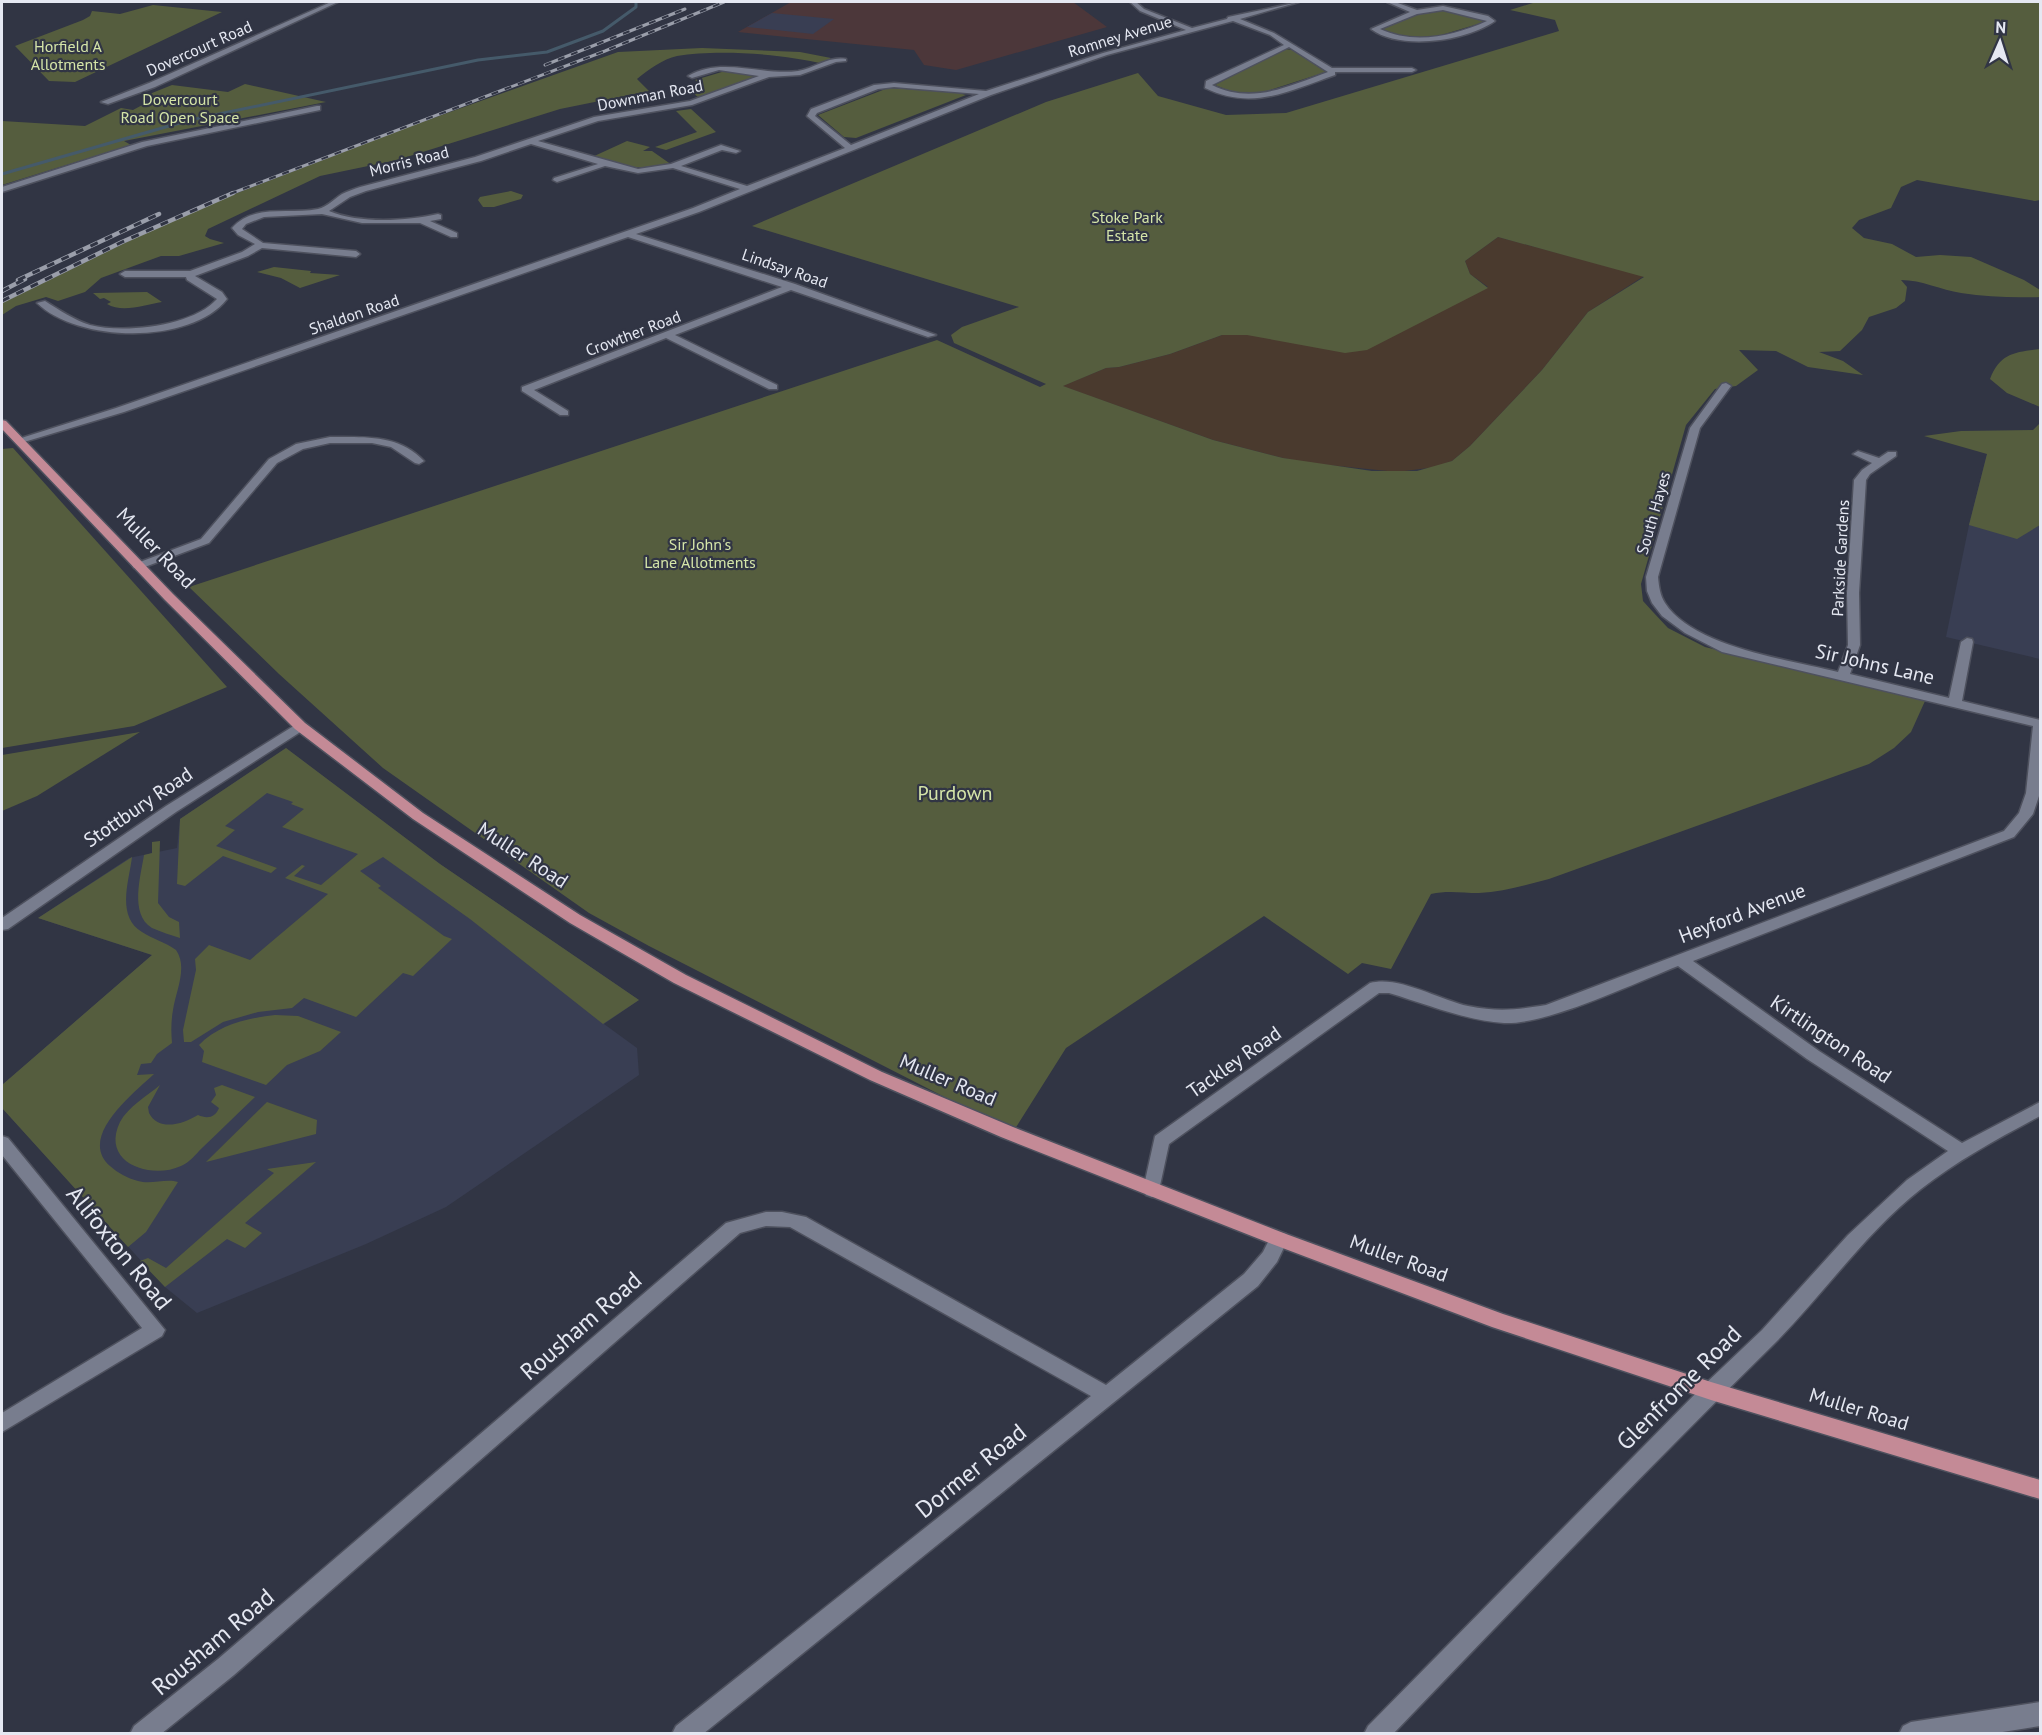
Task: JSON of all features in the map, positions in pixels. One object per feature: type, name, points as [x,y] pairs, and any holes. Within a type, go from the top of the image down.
[{"type":"main road","name":"Muller Road","points":[[2,423],[138,565],[300,726],[418,816],[575,919],[680,980],[876,1076],[1152,1190],[1279,1239],[1499,1321],[1712,1391],[2040,1490]]},
{"type":"street","name":"Dovercourt Road","points":[[105,102],[152,85],[335,2]]},
{"type":"street","points":[[1133,2],[1142,10],[1188,29]]},
{"type":"street","name":"Romney Avenue","points":[[696,210],[988,93],[1188,29],[1296,2]]},
{"type":"street","points":[[1390,2],[1416,12]]},
{"type":"street","points":[[1452,8],[1486,17],[1492,21],[1428,41],[1411,40],[1374,29],[1416,12],[1462,5]]},
{"type":"street","points":[[1230,18],[1272,34],[1331,70],[1412,70]]},
{"type":"street","points":[[1289,45],[1209,83],[1208,86],[1240,97],[1261,98],[1332,73],[1331,70]]},
{"type":"street","points":[[768,75],[800,73],[829,64],[834,60],[844,60]]},
{"type":"street","points":[[1388,69],[1392,60]]},
{"type":"street","name":"Downman Road","points":[[692,76],[718,68],[768,75]]},
{"type":"street","name":"Downman Road","points":[[529,141],[597,119],[692,104],[768,75]]},
{"type":"street","name":"Romney Avenue","points":[[849,147],[811,116],[814,111],[877,87],[894,85],[988,93]]},
{"type":"street","name":"Dovercourt Road","points":[[94,101],[117,103]]},
{"type":"street","points":[[2,190],[145,144],[317,108]]},
{"type":"street","points":[[529,141],[602,165],[639,171],[673,166],[721,147],[736,151]]},
{"type":"street","name":"Morris Road","points":[[323,211],[347,195],[363,189],[478,159],[529,141]]},
{"type":"street","points":[[557,180],[602,165]]},
{"type":"street","points":[[673,166],[747,189]]},
{"type":"street","name":"Shaldon Road","points":[[20,440],[120,410],[696,210]]},
{"type":"street","points":[[260,245],[254,238],[238,233],[236,228],[240,223],[262,215],[323,211],[330,215],[356,219],[424,222],[454,235]]},
{"type":"street","points":[[424,222],[438,217]]},
{"type":"street","name":"Lindsay Road","points":[[628,234],[792,286],[931,335]]},
{"type":"street","points":[[125,274],[191,274],[245,254],[260,245],[356,254]]},
{"type":"street","points":[[65,302],[45,305],[77,324],[96,329],[123,331],[159,327],[205,314],[220,303],[222,299],[219,294],[198,284],[190,278],[191,274]]},
{"type":"street","name":"Crowther Road","points":[[564,412],[526,389],[792,286]]},
{"type":"street","points":[[669,335],[772,387]]},
{"type":"street","points":[[758,392],[785,382]]},
{"type":"street","name":"South Hayes","points":[[1701,638],[1662,608],[1651,590],[1652,577],[1695,428],[1726,386]]},
{"type":"street","points":[[138,565],[206,541],[273,460],[300,446],[330,440],[372,440],[394,444],[419,460]]},
{"type":"street","points":[[1858,453],[1881,462]]},
{"type":"street","name":"Parkside Gardens","points":[[1842,676],[1854,645],[1853,593],[1860,480],[1892,454]]},
{"type":"street","name":"Sir Johns Lane","points":[[1701,638],[1727,649],[2040,724]]},
{"type":"street","points":[[1955,702],[1967,642]]},
{"type":"street","name":"Heyford Avenue","points":[[1373,990],[1376,987],[1389,987],[1466,1011],[1506,1017],[1548,1010],[2009,834],[2026,814],[2032,793],[2040,724]]},
{"type":"street","name":"Stottbury Road","points":[[2,925],[300,726]]},
{"type":"street","name":"Kirtlington Road","points":[[1679,959],[1813,1055],[1961,1151]]},
{"type":"street","name":"Tackley Road","points":[[1152,1190],[1161,1141],[1373,990]]},
{"type":"street","name":"Glenfrome Road","points":[[1376,1734],[1712,1391],[1769,1336],[1825,1272],[1890,1206],[1937,1166],[2040,1109]]},
{"type":"street","name":"Allfoxton Road","points":[[2,1143],[155,1330],[2,1423]]},
{"type":"street","name":"Rousham Road","points":[[142,1734],[226,1667],[724,1236],[743,1223],[779,1218],[799,1222],[1106,1395]]},
{"type":"street","name":"Dormer Road","points":[[684,1734],[1251,1280],[1270,1257],[1279,1239]]},
{"type":"street","points":[[1911,1734],[2040,1714]]},
{"type":"shaded area","points":[[791,2],[1073,2],[1107,27],[956,70],[924,65],[914,50],[738,32]]},
{"type":"shaded area","points":[[772,13],[834,19],[813,34],[747,27]]},
{"type":"shaded area","points":[[1498,237],[1644,276],[1588,312],[1542,370],[1470,446],[1452,461],[1436,467],[1397,472],[1283,458],[1213,440],[1062,386],[1106,368],[1119,367],[1170,354],[1222,335],[1247,335],[1488,287],[1470,274],[1465,261]]},
{"type":"shaded area","points":[[1987,454],[2040,463],[2040,659],[1946,637],[1969,525]]},
{"type":"shaded area","points":[[286,748],[440,864],[639,1000],[604,1024],[637,1048],[639,1075],[446,1207],[366,1244],[197,1313],[165,1287],[2,1108],[2,1085],[152,955],[38,918],[129,858],[177,848],[180,819]]},
{"type":"green space","name":"Purdown","points":[[1536,2],[2040,2],[2040,200],[1917,180],[1901,187],[1891,208],[1859,220],[1852,228],[1864,238],[1892,244],[1916,257],[1940,255],[1971,257],[2024,280],[2040,290],[2040,297],[2000,297],[1954,292],[1901,280],[1907,287],[1905,301],[1896,308],[1869,317],[1862,330],[1840,351],[1819,352],[1843,361],[1863,375],[1808,367],[1776,351],[1739,350],[1758,370],[1736,386],[1715,389],[1686,425],[1641,584],[1643,601],[1668,628],[1705,647],[1925,701],[1911,732],[1894,748],[1869,764],[1549,879],[1497,891],[1431,894],[1391,969],[1362,963],[1348,974],[1264,916],[1066,1048],[1013,1132],[589,913],[383,768],[279,674],[189,587],[937,340],[1040,387],[1046,384],[954,343],[951,335],[962,327],[1019,307],[752,226],[1046,102],[1138,73],[1158,96],[1226,115],[1286,113],[1559,31],[1555,20],[1510,10]],"holes":[[[1498,237],[1644,277],[1588,312],[1542,370],[1470,446],[1452,461],[1417,471],[1372,471],[1283,458],[1213,440],[1063,386],[1106,368],[1119,367],[1170,354],[1222,335],[1247,335],[1345,353],[1367,350],[1488,288],[1470,274],[1465,261]]]},
{"type":"green space","name":"Horfield A Allotments","points":[[153,5],[222,12],[75,82],[49,81],[15,46],[83,20],[90,16],[92,11],[120,14]]},
{"type":"green space","points":[[1443,9],[1488,21],[1428,39],[1415,40],[1379,29],[1422,12]]},
{"type":"green space","points":[[702,48],[800,52],[831,58],[824,64],[751,54],[712,53],[672,57],[637,79],[649,91],[560,109],[397,160],[320,176],[208,229],[205,236],[224,243],[179,256],[161,256],[101,278],[85,292],[58,301],[46,297],[16,306],[2,315],[2,303],[188,212],[411,126],[618,52]]},
{"type":"green space","points":[[1284,49],[1293,50],[1326,72],[1258,94],[1240,95],[1215,85]]},
{"type":"green space","points":[[725,71],[757,76],[714,94],[698,97],[689,90],[704,87],[695,80]]},
{"type":"green space","name":"Dovercourt Road Open Space","points":[[245,84],[326,102],[124,141],[131,145],[2,185],[2,121],[85,126],[121,108],[133,110],[159,96],[147,95],[172,85],[228,92]]},
{"type":"green space","points":[[888,88],[955,92],[966,95],[856,138],[844,137],[818,115]]},
{"type":"green space","points":[[691,109],[716,132],[666,150],[655,147],[697,132],[676,111]]},
{"type":"green space","points":[[627,141],[650,147],[643,151],[652,151],[672,165],[631,167],[590,158]]},
{"type":"green space","points":[[511,191],[523,195],[521,199],[494,207],[483,207],[478,200],[480,197]]},
{"type":"green space","points":[[274,267],[340,275],[300,288],[281,278],[257,272]]},
{"type":"green space","points":[[147,292],[162,302],[134,308],[120,308],[107,304],[111,302],[104,298],[100,299],[93,293]]},
{"type":"green space","points":[[2040,349],[2040,407],[2007,393],[1990,379],[1994,370],[2009,355]]},
{"type":"green space","points":[[2040,423],[2040,525],[2017,539],[1969,525],[1987,454],[1924,436],[1961,431],[2033,430]]},
{"type":"green space","points":[[13,448],[227,687],[134,726],[2,748],[2,449]]},
{"type":"green space","points":[[140,732],[37,796],[2,811],[2,755]]},
{"type":"green space","points":[[286,748],[440,864],[639,1000],[603,1024],[470,919],[383,857],[360,871],[381,886],[378,888],[444,936],[452,939],[413,976],[403,973],[356,1017],[304,998],[292,1008],[258,1012],[223,1022],[191,1042],[184,1042],[183,1030],[196,970],[195,959],[209,945],[250,960],[328,894],[285,878],[302,865],[305,866],[294,876],[321,885],[358,854],[282,827],[304,809],[291,804],[293,802],[267,793],[225,826],[235,830],[216,846],[277,868],[271,873],[223,856],[185,886],[177,884],[180,819]]},
{"type":"green space","points":[[160,841],[158,903],[169,917],[179,922],[180,938],[152,928],[141,914],[138,894],[144,855],[152,853],[152,842]]},
{"type":"green space","points":[[132,857],[126,898],[129,917],[142,932],[176,950],[181,971],[172,1014],[172,1043],[157,1054],[151,1063],[141,1064],[137,1075],[154,1074],[112,1116],[104,1129],[100,1142],[102,1154],[110,1166],[123,1175],[143,1182],[178,1182],[146,1232],[128,1247],[2,1108],[2,1085],[152,955],[38,918]]},
{"type":"green space","points":[[275,1015],[298,1016],[341,1032],[320,1051],[287,1065],[266,1085],[202,1062],[204,1051],[199,1045],[215,1032],[254,1018]]},
{"type":"green space","points":[[160,1085],[148,1107],[153,1119],[165,1124],[179,1123],[198,1115],[213,1116],[219,1108],[211,1102],[216,1095],[214,1088],[222,1085],[255,1097],[184,1165],[156,1171],[132,1165],[123,1158],[117,1148],[116,1136],[120,1122],[128,1111]]},
{"type":"green space","points":[[267,1102],[317,1120],[316,1134],[206,1162]]},
{"type":"green space","points":[[316,1162],[245,1223],[262,1233],[245,1248],[227,1239],[165,1287],[140,1261],[148,1258],[166,1268],[274,1173],[267,1169]]},
{"type":"waterway","points":[[2,174],[190,120],[478,60],[547,52],[603,31],[636,7],[636,2]]},
{"type":"railway","points":[[230,194],[605,51],[724,2]]},
{"type":"railway","points":[[545,65],[685,9]]},
{"type":"railway","points":[[2,301],[122,242],[233,193]]},
{"type":"railway","points":[[18,280],[159,214]]},
{"type":"railway","points":[[2,291],[25,279]]},
{"type":"park label","name":"Stoke Park Estate","points":[[1127,226]]},
{"type":"park label","name":"Sir John's Lane Allotments","points":[[700,553]]}]
